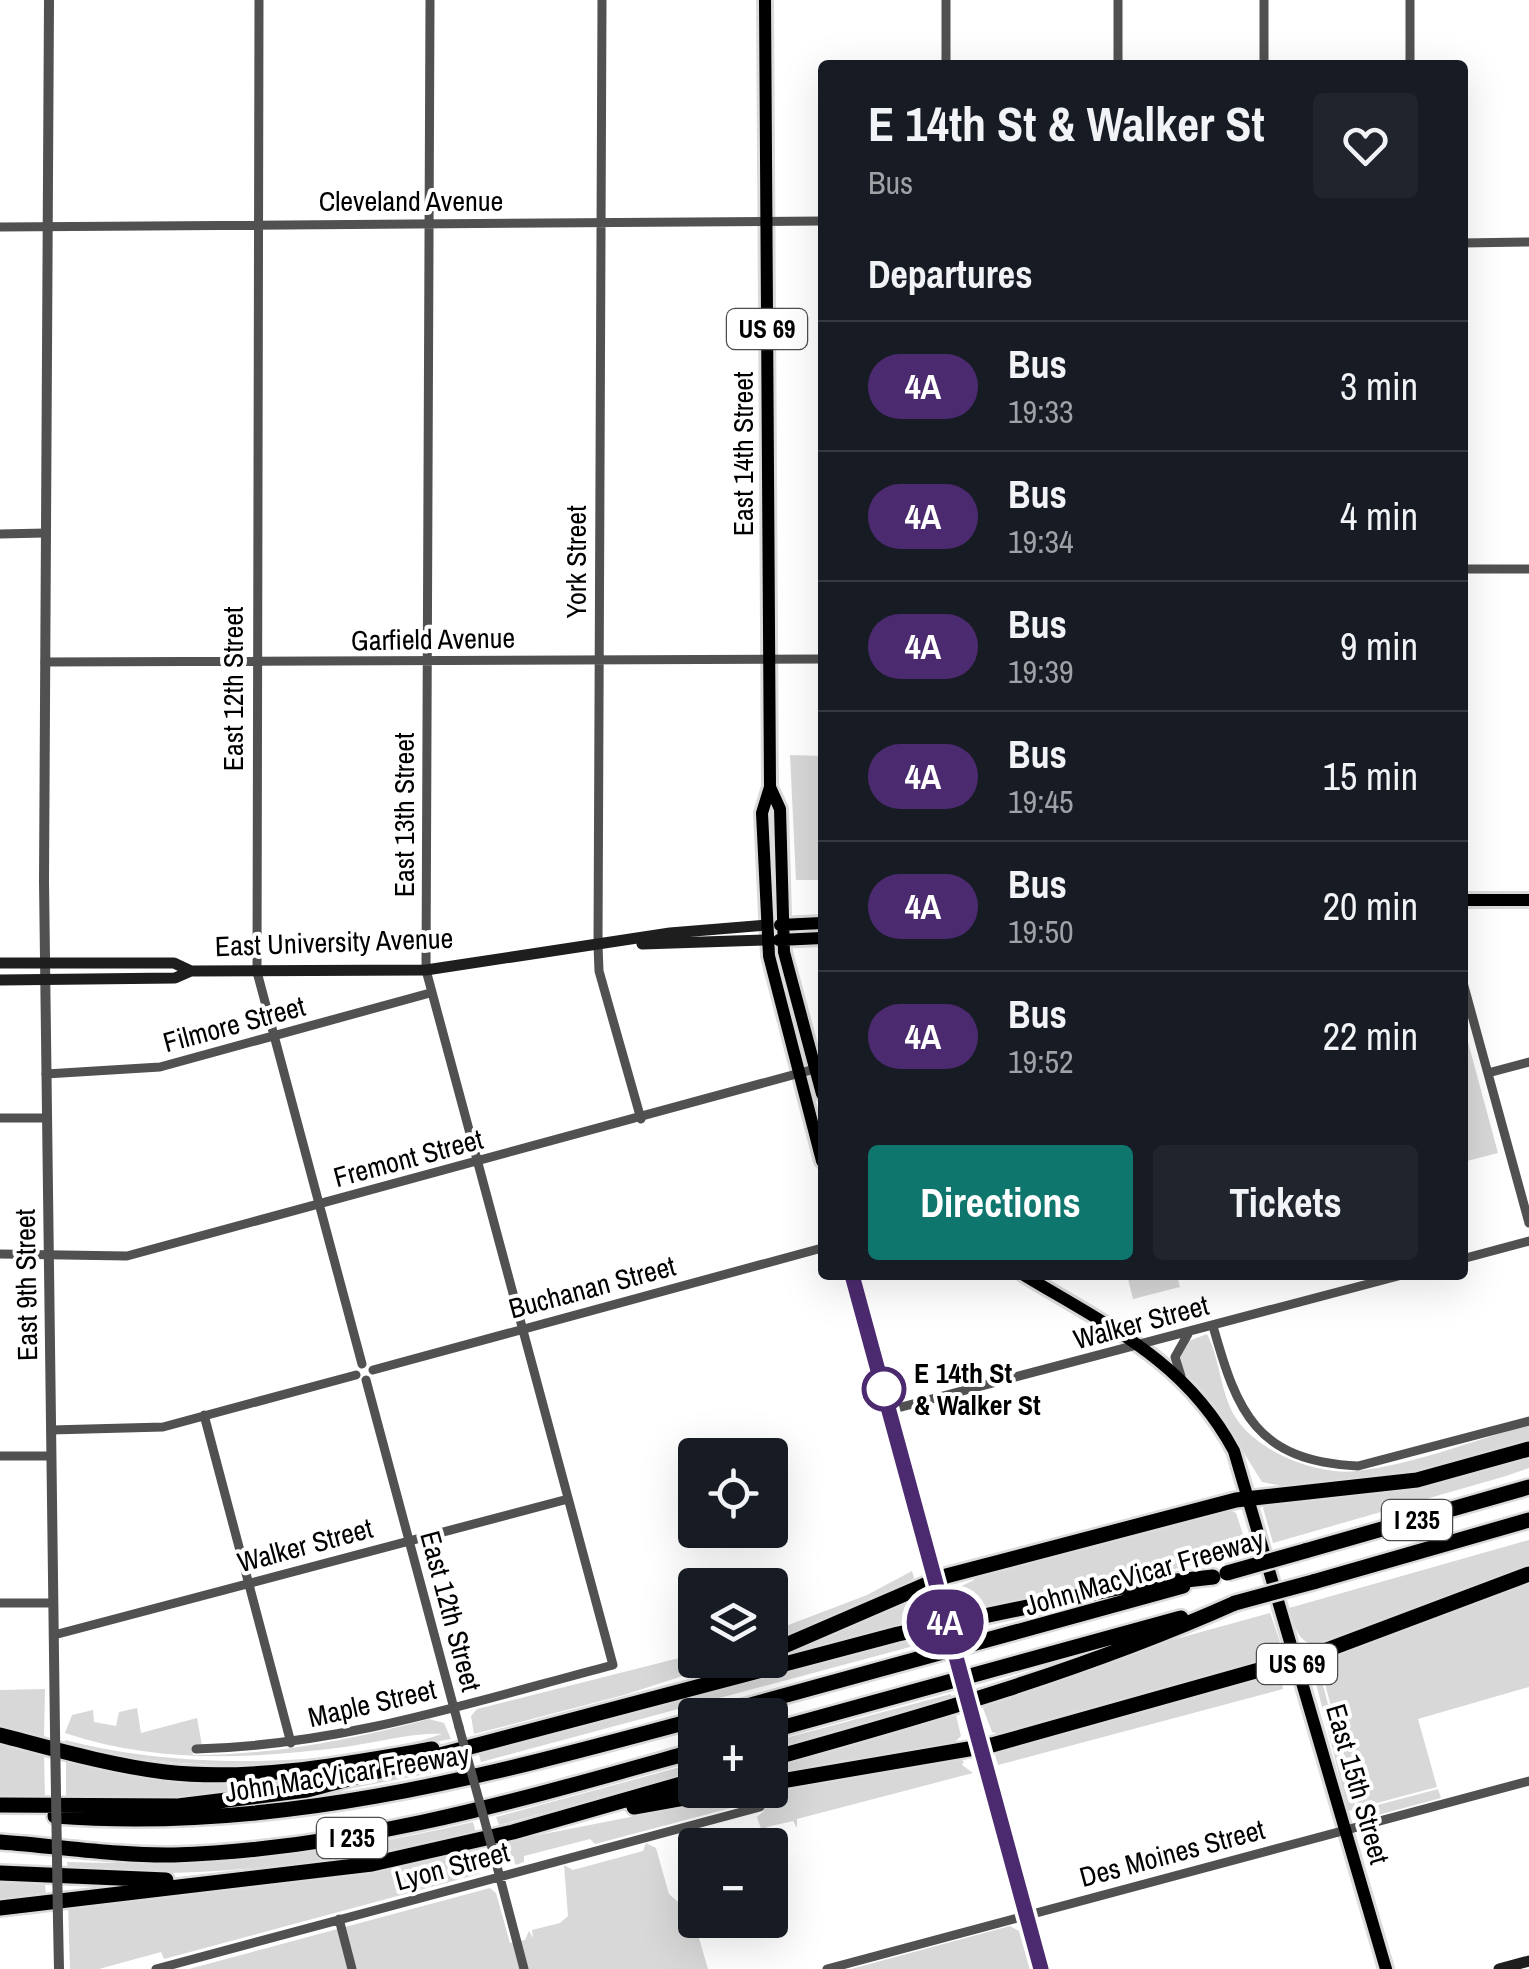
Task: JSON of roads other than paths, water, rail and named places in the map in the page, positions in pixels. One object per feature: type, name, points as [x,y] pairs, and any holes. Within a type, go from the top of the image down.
[{"type":"highway","points":[[788,1644],[934,1580],[1250,1497],[1417,1480],[1529,1449]]},
{"type":"highway","name":"John MacVicar Freeway","points":[[779,1698],[1038,1630],[1529,1487]]},
{"type":"highway","name":"John MacVicar Freeway","points":[[788,1726],[1529,1520]]},
{"type":"highway","points":[[788,1780],[980,1748],[1296,1660],[1529,1574]]},
{"type":"highway","points":[[0,1809],[114,1808],[254,1798],[353,1779],[966,1619],[1122,1588],[1220,1575]]},
{"type":"highway","points":[[788,1754],[1056,1674],[1148,1641],[1235,1603]]},
{"type":"highway","points":[[628,1706],[703,1678]]},
{"type":"highway","name":"John MacVicar Freeway","points":[[0,1809],[110,1820],[271,1814],[462,1782],[678,1725]]},
{"type":"highway","points":[[0,1735],[126,1766],[204,1774],[348,1763],[540,1730]]},
{"type":"highway","name":"I 235","points":[[0,1842],[170,1855],[298,1846],[467,1815],[678,1757]]},
{"type":"highway","points":[[552,1822],[678,1785]]},
{"type":"highway","points":[[0,1908],[372,1864],[552,1822],[678,1799]]},
{"type":"highway","points":[[0,1873],[228,1881]]},
{"type":"main road","name":"East 14th Street","points":[[765,0],[770,787],[762,813],[766,925],[818,1145]]},
{"type":"main road","name":"East 14th Street","points":[[770,787],[780,808],[784,940],[818,1064]]},
{"type":"main road","points":[[1468,900],[1529,900]]},
{"type":"main road","name":"East University Avenue","points":[[0,964],[174,963],[191,971],[257,972],[426,970],[598,945],[818,922]]},
{"type":"main road","name":"East University Avenue","points":[[598,945],[818,938]]},
{"type":"main road","name":"East University Avenue","points":[[0,980],[176,978],[191,971]]},
{"type":"main road","points":[[853,1280],[1042,1969]]},
{"type":"main road","name":"US 69","points":[[1032,1280],[1180,1376],[1214,1414],[1250,1497]]},
{"type":"main road","name":"East 15th Street","points":[[1250,1497],[1386,1969]]},
{"type":"main road","points":[[1499,1969],[1529,1961]]},
{"type":"street","name":"East 9th Street","points":[[49,0],[45,980],[59,1969]]},
{"type":"street","name":"East 12th Street","points":[[259,0],[257,972],[362,1364]]},
{"type":"street","name":"East 13th Street","points":[[430,0],[426,970],[614,1665]]},
{"type":"street","name":"York Street","points":[[602,0],[598,945],[599,971],[641,1119]]},
{"type":"street","points":[[946,0],[946,60]]},
{"type":"street","points":[[1118,0],[1118,60]]},
{"type":"street","points":[[1264,0],[1264,60]]},
{"type":"street","points":[[1410,0],[1410,60]]},
{"type":"street","name":"Cleveland Avenue","points":[[0,226],[818,222]]},
{"type":"street","points":[[1468,243],[1529,242]]},
{"type":"street","points":[[0,534],[45,533]]},
{"type":"street","points":[[1468,569],[1529,569]]},
{"type":"street","name":"Garfield Avenue","points":[[45,662],[818,659]]},
{"type":"street","name":"Filmore Street","points":[[46,1074],[160,1067],[430,993]]},
{"type":"street","points":[[1468,1001],[1529,1223]]},
{"type":"street","points":[[1488,1073],[1529,1062]]},
{"type":"street","name":"Fremont Street","points":[[0,1254],[127,1256],[818,1068]]},
{"type":"street","points":[[0,1118],[46,1118]]},
{"type":"street","points":[[1468,1257],[1529,1241]]},
{"type":"street","name":"Buchanan Street","points":[[372,1370],[818,1249]]},
{"type":"street","name":"Walker Street","points":[[890,1410],[1384,1280]]},
{"type":"street","points":[[1214,1326],[1232,1392],[1246,1418],[1259,1432],[1331,1465],[1358,1466],[1529,1421]]},
{"type":"street","points":[[1180,1376],[1175,1358],[1191,1332]]},
{"type":"street","points":[[51,1430],[148,1429],[356,1374],[362,1364],[372,1370],[366,1380],[356,1374]]},
{"type":"street","name":"East 12th Street","points":[[366,1380],[524,1969]]},
{"type":"street","points":[[204,1415],[291,1743]]},
{"type":"street","points":[[0,1456],[51,1456]]},
{"type":"street","name":"Walker Street","points":[[54,1635],[568,1499]]},
{"type":"street","points":[[0,1603],[54,1604]]},
{"type":"street","name":"Maple Street","points":[[196,1749],[291,1743],[377,1729],[614,1665]]},
{"type":"street","name":"Des Moines Street","points":[[827,1969],[1529,1780]]},
{"type":"street","name":"Lyon Street","points":[[156,1969],[180,1966],[339,1919],[753,1808]]},
{"type":"street","points":[[339,1919],[352,1969]]},
{"type":"place","name":"E 14th St & Walker St","points":[[884,1389]]}]
